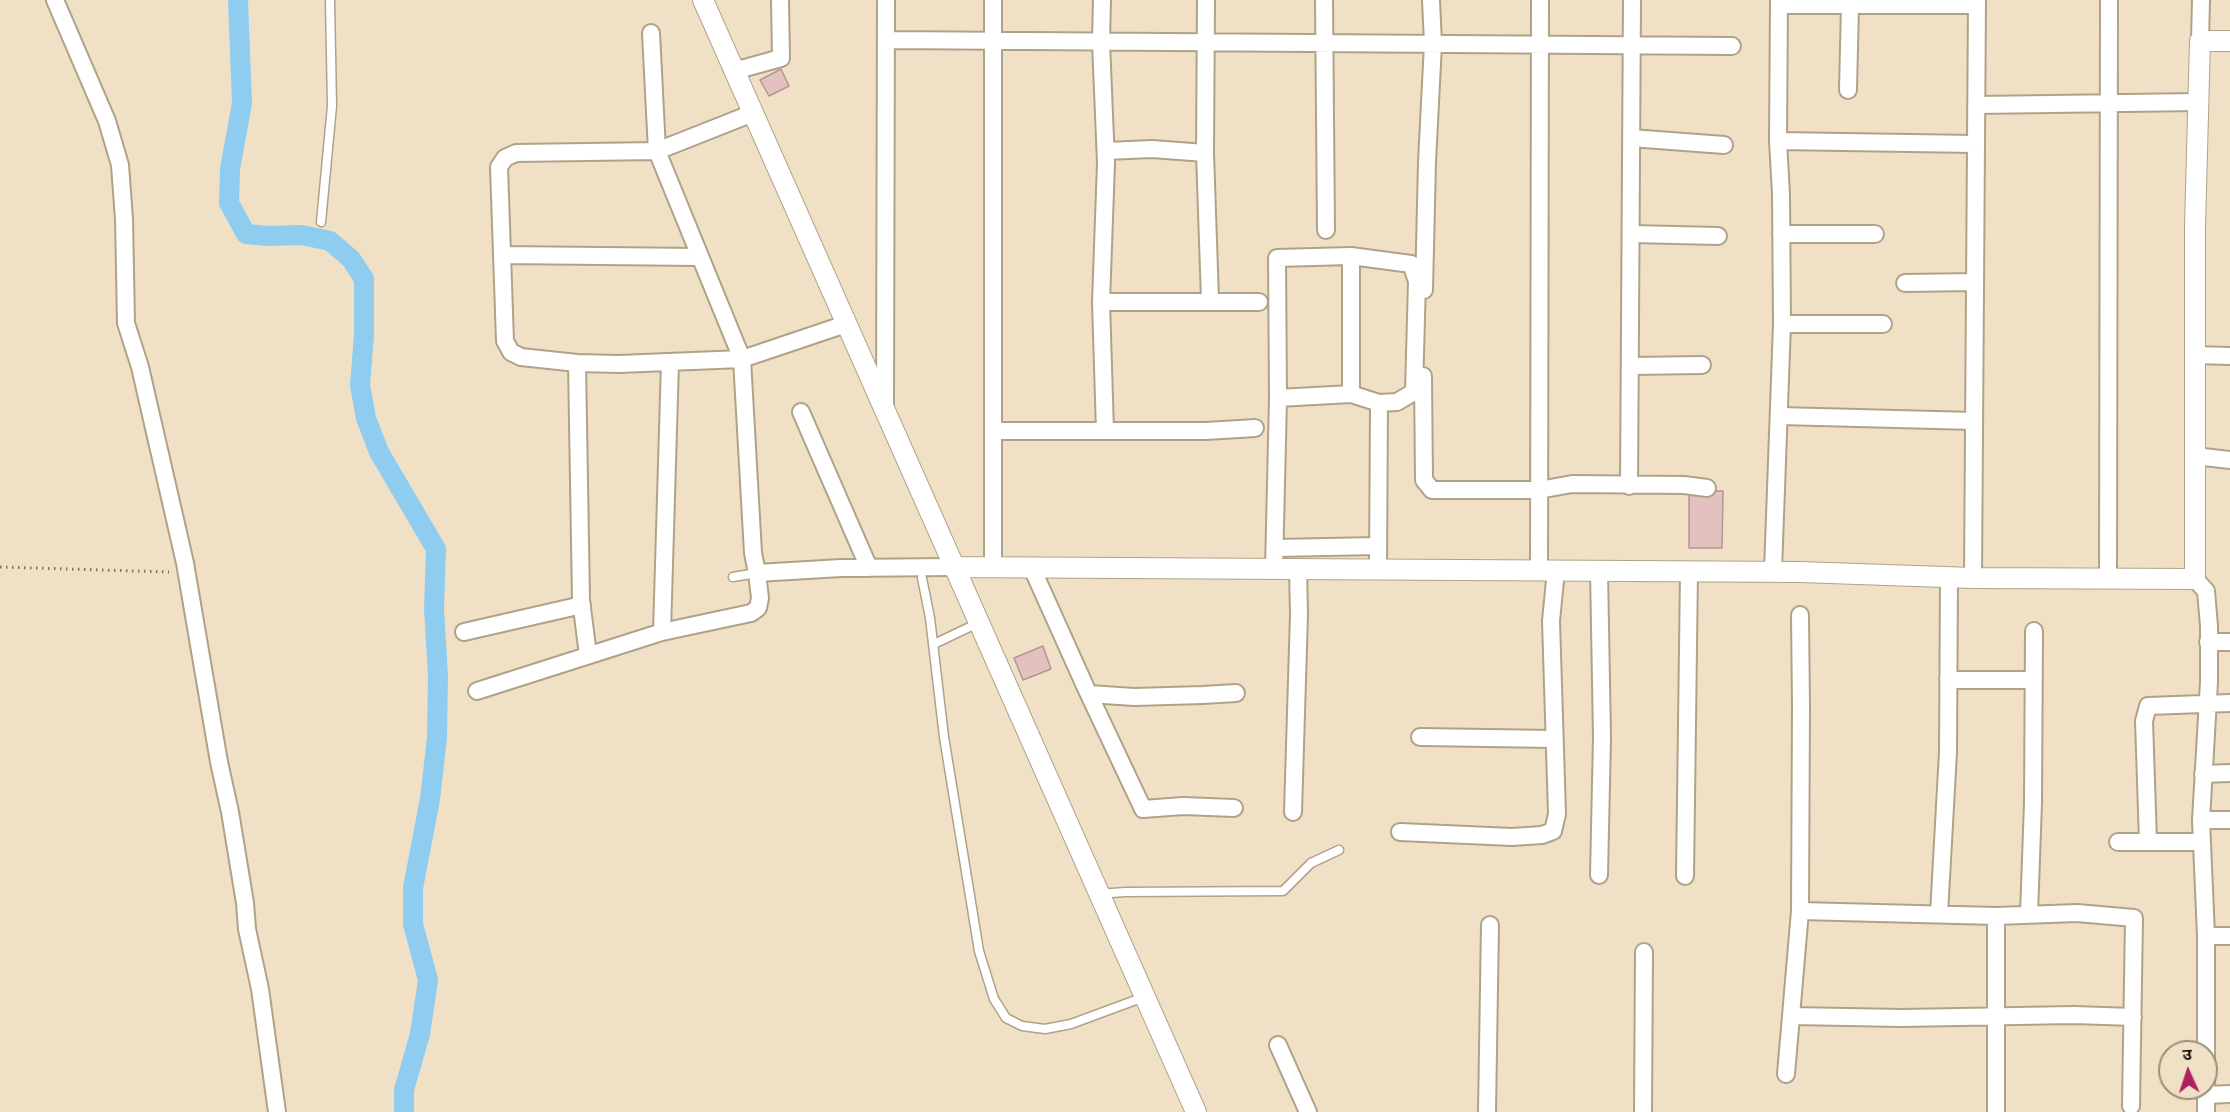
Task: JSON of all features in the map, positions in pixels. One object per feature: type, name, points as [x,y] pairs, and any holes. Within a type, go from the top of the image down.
[{"type":"street","points":[[55,0],[107,121],[120,165],[124,219],[126,323],[140,367],[187,573],[219,762],[230,812],[247,929],[260,989],[277,1112]]},
{"type":"street","points":[[703,0],[1196,1112]]},
{"type":"street","points":[[734,71],[781,58],[780,0]]},
{"type":"street","points":[[885,414],[886,0]]},
{"type":"street","points":[[993,0],[993,567]]},
{"type":"street","points":[[1102,0],[1101,42],[1106,151],[1101,302],[1105,431]]},
{"type":"street","points":[[1206,0],[1205,153],[1210,300]]},
{"type":"street","points":[[1324,0],[1326,230]]},
{"type":"street","points":[[1431,0],[1433,44],[1422,336],[1424,480],[1432,490],[1539,490],[1572,484],[1684,485],[1707,488]]},
{"type":"street","points":[[1400,832],[1512,837],[1542,835],[1552,831],[1557,814],[1551,621],[1539,490],[1540,0]]},
{"type":"street","points":[[1629,486],[1632,0]]},
{"type":"street","points":[[2108,579],[2109,0]]},
{"type":"street","points":[[2201,0],[2195,226],[2195,579],[2206,591],[2208,642],[2201,820],[2206,936],[2206,1103],[2230,1095]]},
{"type":"street","points":[[1773,571],[1782,324],[1778,141],[1779,3],[1850,5],[1977,2],[1972,578]]},
{"type":"street","points":[[1848,90],[1850,5]]},
{"type":"street","points":[[477,691],[662,632],[751,613],[758,608],[760,598],[753,553],[742,359],[657,151],[651,33]]},
{"type":"street","points":[[886,40],[1732,46]]},
{"type":"street","points":[[2200,41],[2230,42]]},
{"type":"street","points":[[1976,105],[2199,102]]},
{"type":"street","points":[[753,113],[657,151],[516,153],[505,158],[499,167],[505,341],[511,352],[521,357],[577,363],[619,364],[742,359],[846,324]]},
{"type":"street","points":[[1631,138],[1724,145]]},
{"type":"street","points":[[1778,141],[1976,144]]},
{"type":"street","points":[[1106,151],[1152,149],[1205,153]]},
{"type":"street","points":[[1631,234],[1718,236]]},
{"type":"street","points":[[1781,234],[1875,234]]},
{"type":"street","points":[[503,255],[699,257]]},
{"type":"street","points":[[1351,256],[1351,394]]},
{"type":"street","points":[[1274,569],[1278,398],[1277,258],[1351,256],[1411,264],[1417,281],[1414,392],[1396,402],[1379,403],[1351,394],[1278,398]]},
{"type":"street","points":[[1905,283],[1975,282]]},
{"type":"street","points":[[1101,302],[1210,300],[1259,302]]},
{"type":"street","points":[[1782,324],[1883,324]]},
{"type":"street","points":[[2195,355],[2230,356]]},
{"type":"street","points":[[662,632],[669,362]]},
{"type":"street","points":[[577,363],[582,605],[588,655]]},
{"type":"street","points":[[1630,366],[1702,365]]},
{"type":"street","points":[[1378,569],[1379,403]]},
{"type":"street","points":[[801,412],[868,568]]},
{"type":"street","points":[[1780,416],[1974,421]]},
{"type":"street","points":[[993,432],[1206,431],[1255,428]]},
{"type":"street","points":[[2195,456],[2230,460]]},
{"type":"street","points":[[1275,546],[1378,544]]},
{"type":"street","points":[[757,573],[868,568],[993,567],[1773,571],[1972,578],[2195,579]]},
{"type":"street","points":[[1032,568],[1143,808],[1183,806],[1234,808]]},
{"type":"street","points":[[1293,812],[1299,614],[1298,569]]},
{"type":"street","points":[[1599,570],[1602,737],[1599,874]]},
{"type":"street","points":[[1685,876],[1689,572]]},
{"type":"street","points":[[1939,914],[1948,752],[1949,577]]},
{"type":"street","points":[[464,632],[582,605]]},
{"type":"street","points":[[1786,1074],[1800,911],[1802,706],[1800,615]]},
{"type":"street","points":[[2029,914],[2033,803],[2034,631]]},
{"type":"street","points":[[2208,642],[2230,642]]},
{"type":"street","points":[[1947,680],[2034,680]]},
{"type":"street","points":[[1089,694],[1134,697],[1236,693]]},
{"type":"street","points":[[2148,842],[2145,711],[2148,706],[2230,703]]},
{"type":"street","points":[[1420,737],[1554,739]]},
{"type":"street","points":[[2204,774],[2230,773]]},
{"type":"street","points":[[2201,820],[2230,820]]},
{"type":"street","points":[[2118,842],[2202,842]]},
{"type":"street","points":[[1800,911],[1996,916],[2077,913],[2134,918],[2131,1106]]},
{"type":"street","points":[[1996,916],[1996,1112]]},
{"type":"street","points":[[1487,1112],[1490,926]]},
{"type":"street","points":[[2206,936],[2230,936]]},
{"type":"street","points":[[1643,1112],[1644,952]]},
{"type":"street","points":[[1791,1016],[1902,1018],[2074,1015],[2133,1017]]},
{"type":"street","points":[[1278,1045],[1308,1112]]},
{"type":"lane","points":[[321,222],[332,106],[330,0]]},
{"type":"lane","points":[[733,577],[757,573]]},
{"type":"lane","points":[[922,578],[934,644],[944,737],[979,951],[994,999],[1006,1018],[1022,1026],[1045,1029],[1071,1024],[1144,997]]},
{"type":"lane","points":[[934,644],[978,623]]},
{"type":"lane","points":[[1098,894],[1282,891],[1311,863],[1339,850]]},
{"type":"path","points":[[0,567],[187,573]]},
{"type":"building","points":[[781,69],[789,86],[769,96],[760,80]]},
{"type":"building","points":[[1689,491],[1723,491],[1722,548],[1689,548]]},
{"type":"building","points":[[1043,646],[1051,669],[1023,680],[1014,658]]},
{"type":"waterway","points":[[238,0],[242,103],[230,169],[229,203],[246,234],[302,235],[330,241],[351,259],[364,279],[364,335],[360,385],[366,418],[379,452],[436,549],[434,609],[438,676],[437,738],[430,799],[413,888],[413,924],[428,980],[420,1034],[404,1090],[404,1112]]}]
